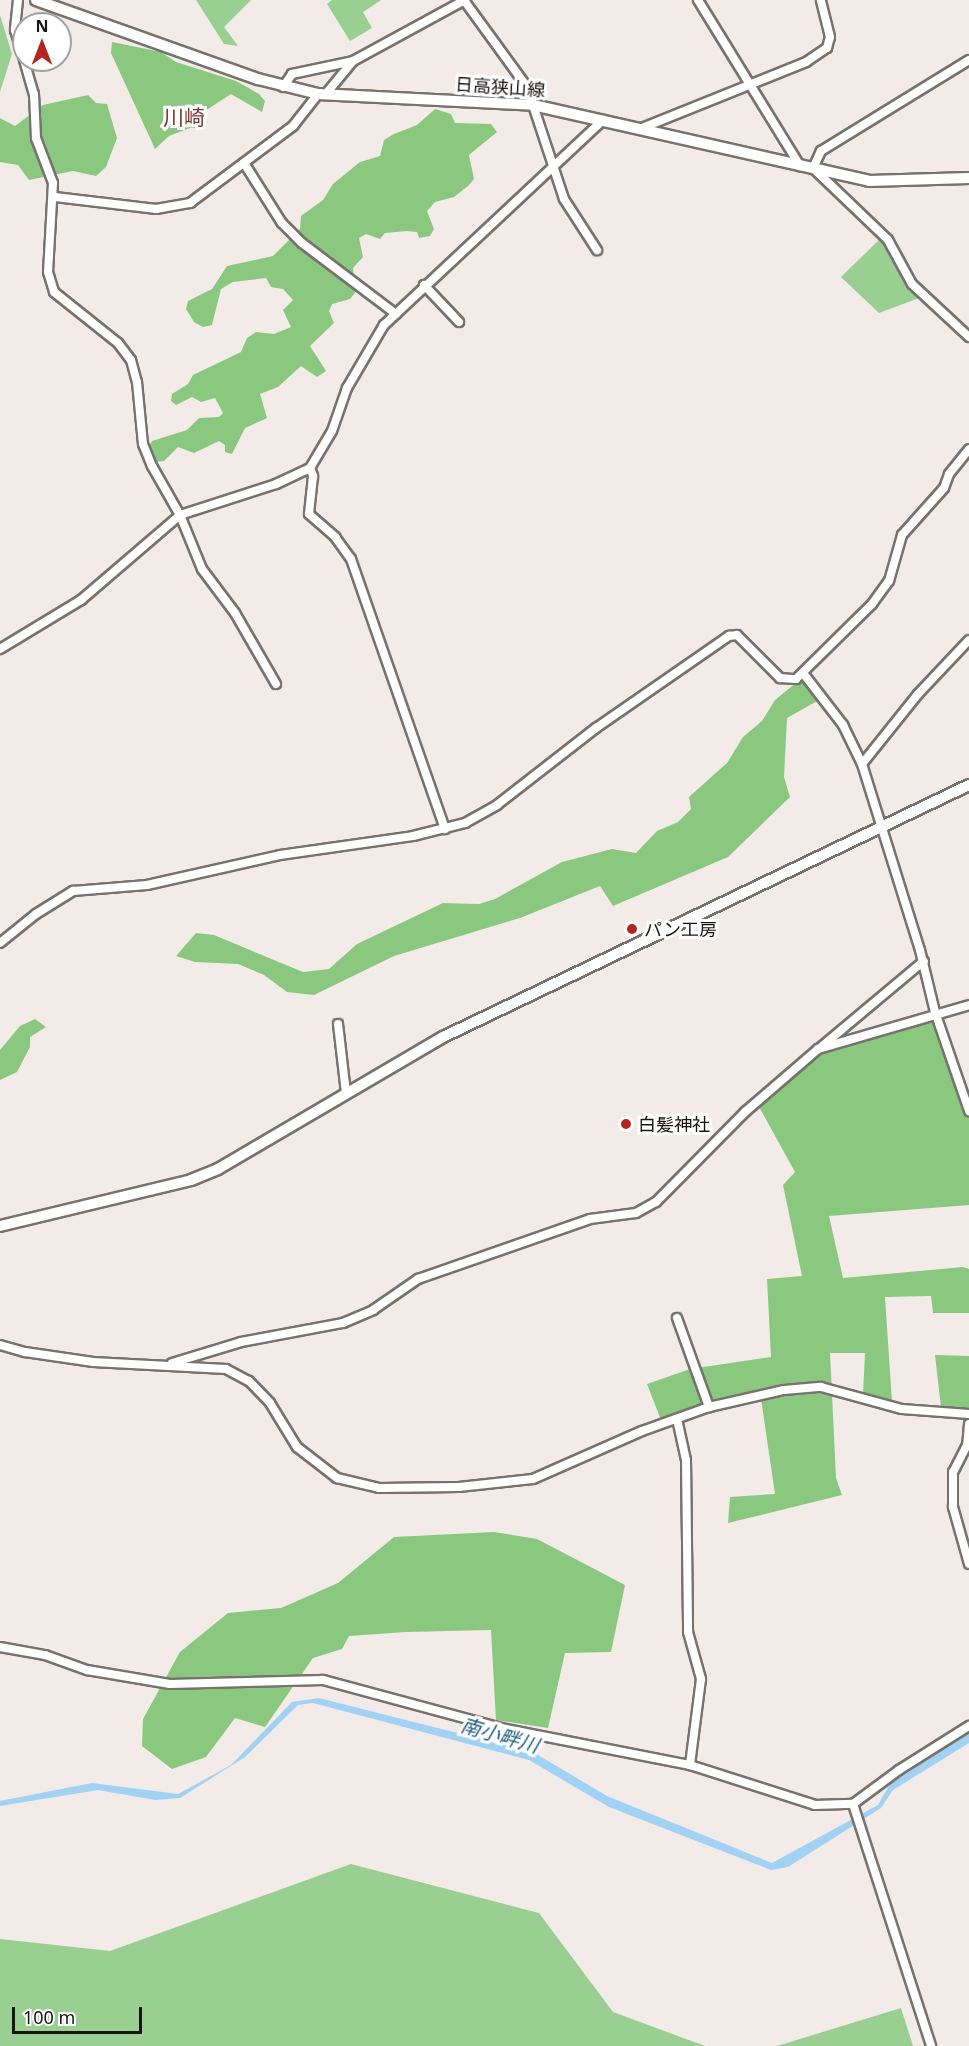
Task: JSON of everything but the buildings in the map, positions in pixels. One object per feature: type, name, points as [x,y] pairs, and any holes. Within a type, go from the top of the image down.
[{"type":"street","name":"日高狭山線","points":[[36,0],[283,87],[322,94],[533,105],[605,118],[869,181],[969,178]]},
{"type":"street","points":[[698,0],[800,166]]},
{"type":"street","points":[[642,128],[751,86],[806,62],[826,48],[830,38],[821,0]]},
{"type":"street","points":[[283,87],[292,74],[353,61],[466,2],[527,87],[564,199],[597,250]]},
{"type":"street","points":[[969,60],[822,151],[813,168],[888,240],[912,284],[969,337]]},
{"type":"street","points":[[55,197],[156,209],[190,203],[208,192],[292,126],[353,61]]},
{"type":"street","points":[[28,72],[34,94],[36,138],[55,197],[48,272],[54,292],[118,343],[131,360],[137,382],[142,444],[180,515],[202,569],[235,613],[276,684]]},
{"type":"street","points":[[0,649],[81,600],[180,515],[276,484],[310,468],[319,458],[367,350],[396,314],[424,285],[605,118]]},
{"type":"street","points":[[244,163],[282,223],[302,243],[396,314]]},
{"type":"street","points":[[424,285],[459,322]]},
{"type":"street","points":[[0,943],[36,914],[73,891],[147,885],[280,855],[445,829],[497,805],[596,728],[722,638],[737,635],[780,678],[796,678],[836,642],[890,581],[902,536],[944,488],[949,474],[969,449]]},
{"type":"street","points":[[310,468],[313,476],[309,514],[335,537],[351,559],[445,829]]},
{"type":"street","points":[[862,764],[918,693],[969,640]]},
{"type":"street","points":[[803,673],[843,725],[862,764],[924,962],[935,1012],[969,1111]]},
{"type":"street","points":[[0,1226],[200,1176],[253,1151],[346,1093],[443,1037],[969,785]]},
{"type":"street","points":[[162,1366],[241,1342],[343,1323],[374,1310],[418,1279],[590,1219],[636,1213],[656,1202],[745,1112],[924,962]]},
{"type":"street","points":[[818,1049],[935,1012],[969,1005]]},
{"type":"street","points":[[338,1024],[346,1093]]},
{"type":"street","points":[[676,1318],[709,1407]]},
{"type":"street","points":[[0,1345],[93,1362],[226,1369],[249,1381],[270,1403],[297,1447],[337,1478],[379,1488],[459,1487],[533,1479],[709,1407],[784,1390],[821,1387],[902,1408],[969,1414]]},
{"type":"street","points":[[677,1419],[687,1460],[688,1632],[700,1679],[690,1765]]},
{"type":"street","points":[[969,1424],[967,1444],[953,1472],[953,1507],[969,1564]]},
{"type":"street","points":[[0,1647],[45,1655],[87,1670],[170,1684],[323,1680],[501,1728],[690,1765],[809,1804],[854,1808],[899,1770],[969,1726]]},
{"type":"street","points":[[854,1808],[931,2046]]},
{"type":"green space","points":[[196,0],[251,0],[224,27],[238,46],[224,44]]},
{"type":"green space","points":[[332,0],[381,0],[363,12],[372,28],[350,41],[327,4]]},
{"type":"green space","points":[[0,15],[12,54],[0,92]]},
{"type":"green space","points":[[112,42],[161,52],[176,62],[236,81],[259,94],[265,101],[262,112],[231,94],[202,113],[205,128],[190,128],[169,136],[155,149],[111,53]]},
{"type":"green space","points":[[88,95],[96,103],[107,104],[117,138],[106,167],[96,176],[73,171],[29,180],[18,165],[0,162],[0,118],[15,126],[43,105]]},
{"type":"green space","points":[[435,109],[451,114],[455,123],[491,124],[497,132],[469,155],[474,179],[468,186],[454,197],[435,202],[427,211],[434,229],[430,236],[419,238],[417,232],[407,231],[385,233],[380,239],[366,234],[359,238],[363,257],[353,268],[355,293],[350,299],[332,304],[329,311],[334,323],[310,346],[326,371],[317,377],[301,366],[278,387],[260,394],[267,418],[245,428],[232,454],[225,452],[225,445],[219,441],[194,453],[178,447],[164,461],[154,462],[147,450],[152,441],[187,430],[199,418],[219,417],[223,413],[215,398],[201,402],[192,397],[176,405],[171,401],[172,394],[188,384],[193,375],[241,352],[247,338],[256,332],[274,334],[291,327],[283,310],[293,300],[283,289],[271,287],[266,278],[233,282],[221,289],[212,325],[203,327],[194,322],[186,309],[188,301],[212,289],[227,266],[273,256],[300,229],[301,216],[323,200],[333,184],[360,162],[380,156],[384,140],[417,125]]},
{"type":"green space","points":[[881,238],[919,298],[879,313],[841,277]]},
{"type":"green space","points":[[802,678],[819,700],[787,718],[784,777],[790,797],[728,857],[613,906],[600,886],[520,918],[394,956],[314,995],[287,992],[264,975],[238,964],[195,962],[176,956],[196,933],[214,935],[303,972],[329,969],[357,944],[443,903],[479,904],[495,899],[562,862],[612,849],[636,853],[657,831],[678,822],[691,809],[689,797],[727,763],[743,737],[762,721],[775,700]]},
{"type":"green space","points":[[934,1016],[969,1110],[969,1205],[829,1216],[843,1278],[963,1267],[969,1269],[969,1313],[933,1313],[931,1296],[885,1297],[892,1402],[863,1394],[865,1353],[830,1353],[836,1478],[842,1495],[728,1523],[730,1497],[775,1494],[760,1392],[661,1420],[647,1384],[690,1369],[771,1357],[767,1279],[802,1276],[783,1185],[795,1172],[758,1105],[820,1052]]},
{"type":"green space","points":[[35,1019],[46,1027],[30,1037],[30,1047],[17,1072],[0,1080],[0,1050],[20,1026]]},
{"type":"green space","points":[[935,1355],[969,1356],[969,1413],[941,1407]]},
{"type":"green space","points":[[494,1532],[537,1539],[625,1585],[611,1652],[565,1653],[548,1728],[496,1720],[491,1630],[406,1632],[349,1636],[342,1649],[313,1658],[265,1727],[235,1718],[206,1757],[172,1769],[142,1746],[143,1719],[180,1652],[228,1613],[281,1608],[338,1583],[394,1537]]},
{"type":"green space","points":[[351,1864],[539,1913],[613,2012],[705,2046],[0,2046],[0,1939],[110,1951]]},
{"type":"green space","points":[[901,2008],[913,2046],[777,2046]]},
{"type":"water","points":[[319,1698],[533,1752],[607,1796],[772,1863],[878,1805],[890,1784],[969,1733],[969,1743],[893,1790],[881,1808],[788,1867],[771,1870],[609,1807],[529,1760],[313,1703],[298,1705],[245,1757],[180,1798],[155,1800],[98,1790],[0,1806],[0,1801],[92,1783],[178,1794],[231,1765],[292,1702]]},
{"type":"place","name":"パン工房","points":[[632,929]]},
{"type":"place","name":"白髪神社","points":[[626,1124]]},
{"type":"district","name":"川崎","points":[[184,117]]},
{"type":"water label","name":"南小畔川","points":[[500,1735]]}]
